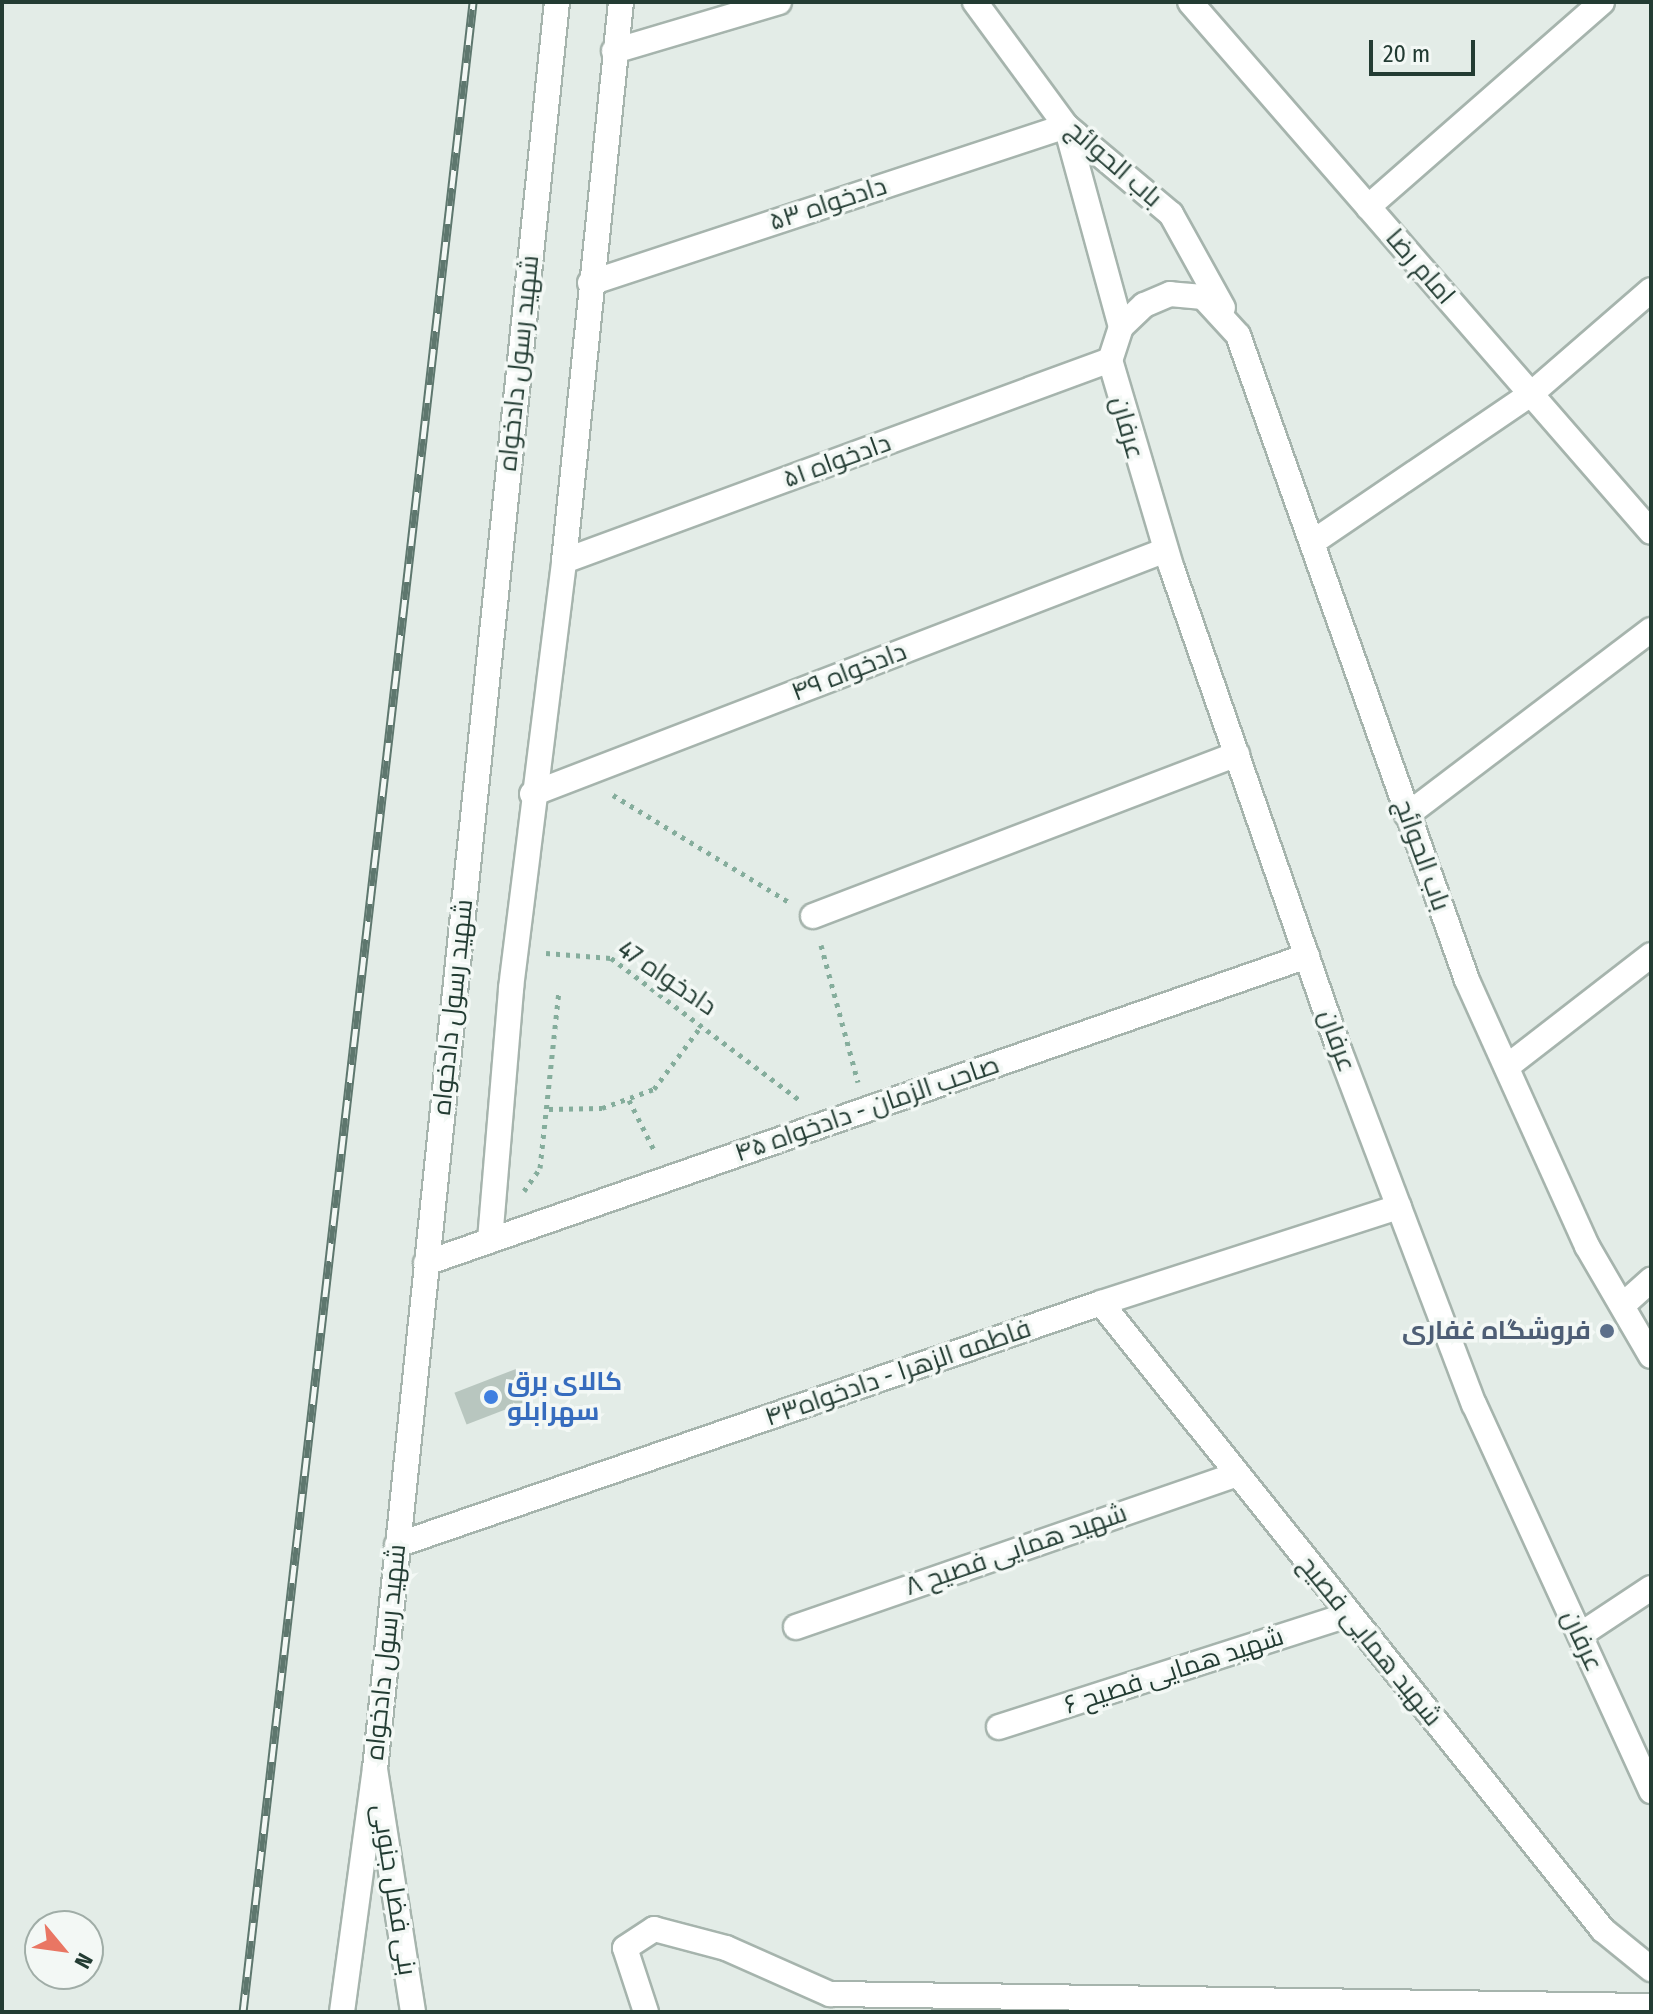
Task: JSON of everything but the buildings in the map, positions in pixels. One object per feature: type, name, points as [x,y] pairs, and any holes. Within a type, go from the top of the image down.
[{"type":"street","name":"شهید رسول دادخواه","points":[[342,2012],[375,1769],[557,2]]},
{"type":"street","points":[[490,1240],[532,794],[564,561],[621,2]]},
{"type":"street","points":[[614,51],[779,2]]},
{"type":"street","name":"باب الحوائج","points":[[975,2],[1066,126],[1171,214],[1238,335],[1467,980],[1587,1246],[1651,1356]]},
{"type":"street","name":"امام رضا","points":[[1190,2],[1651,532]]},
{"type":"street","points":[[1368,207],[1602,2]]},
{"type":"street","points":[[1066,126],[1121,327]]},
{"type":"street","name":"دادخواه ۵۳","points":[[590,283],[1066,126]]},
{"type":"street","points":[[1313,542],[1531,394],[1651,290]]},
{"type":"street","name":"باب الحوائج","points":[[1121,327],[1144,305],[1170,294],[1203,297],[1238,335]]},
{"type":"street","name":"عرفان","points":[[1121,327],[1110,360],[1166,550],[1307,956],[1474,1404],[1651,1791]]},
{"type":"street","name":"دادخواه ۵۱","points":[[564,561],[1110,360]]},
{"type":"street","name":"دادخواه ۴۹","points":[[532,794],[1166,550]]},
{"type":"street","points":[[1407,815],[1651,630]]},
{"type":"street","points":[[813,916],[1237,754]]},
{"type":"street","points":[[1508,1066],[1651,955]]},
{"type":"street","name":"صاحب الزمان - دادخواه ۴۵","points":[[426,1263],[1307,956]]},
{"type":"street","name":"فاطمه الزهرا - دادخواه۴۳","points":[[397,1545],[1101,1303],[1399,1207]]},
{"type":"street","points":[[1623,1305],[1651,1280]]},
{"type":"street","name":"شهید همایی فصیح","points":[[1101,1303],[1603,1930],[1651,1969]]},
{"type":"street","name":"شهید همایی فصیح ۸","points":[[796,1627],[1237,1474]]},
{"type":"street","points":[[1580,1635],[1651,1588]]},
{"type":"street","name":"شهید همایی فصیح ۶","points":[[999,1727],[1348,1615]]},
{"type":"street","name":"بنی فضل جنوبی","points":[[375,1769],[413,2012]]},
{"type":"street","points":[[646,2012],[625,1948],[654,1929],[689,1936],[830,1994],[1651,2006]]},
{"type":"path","points":[[581,775],[813,916],[865,1110]]},
{"type":"path","name":"دادخواه 47","points":[[515,956],[557,951],[611,958],[796,1094],[820,1125]]},
{"type":"path","points":[[490,1240],[540,1168],[549,1109],[559,991]]},
{"type":"path","points":[[549,1109],[602,1108],[654,1089],[702,1025]]},
{"type":"path","points":[[629,1100],[669,1178]]},
{"type":"railway","points":[[243,2012],[473,2]]},
{"type":"place","name":"فروشگاه غفاری","points":[[1607,1331]]},
{"type":"place","name":"کالای برق سهرابلو","points":[[491,1397]]}]
